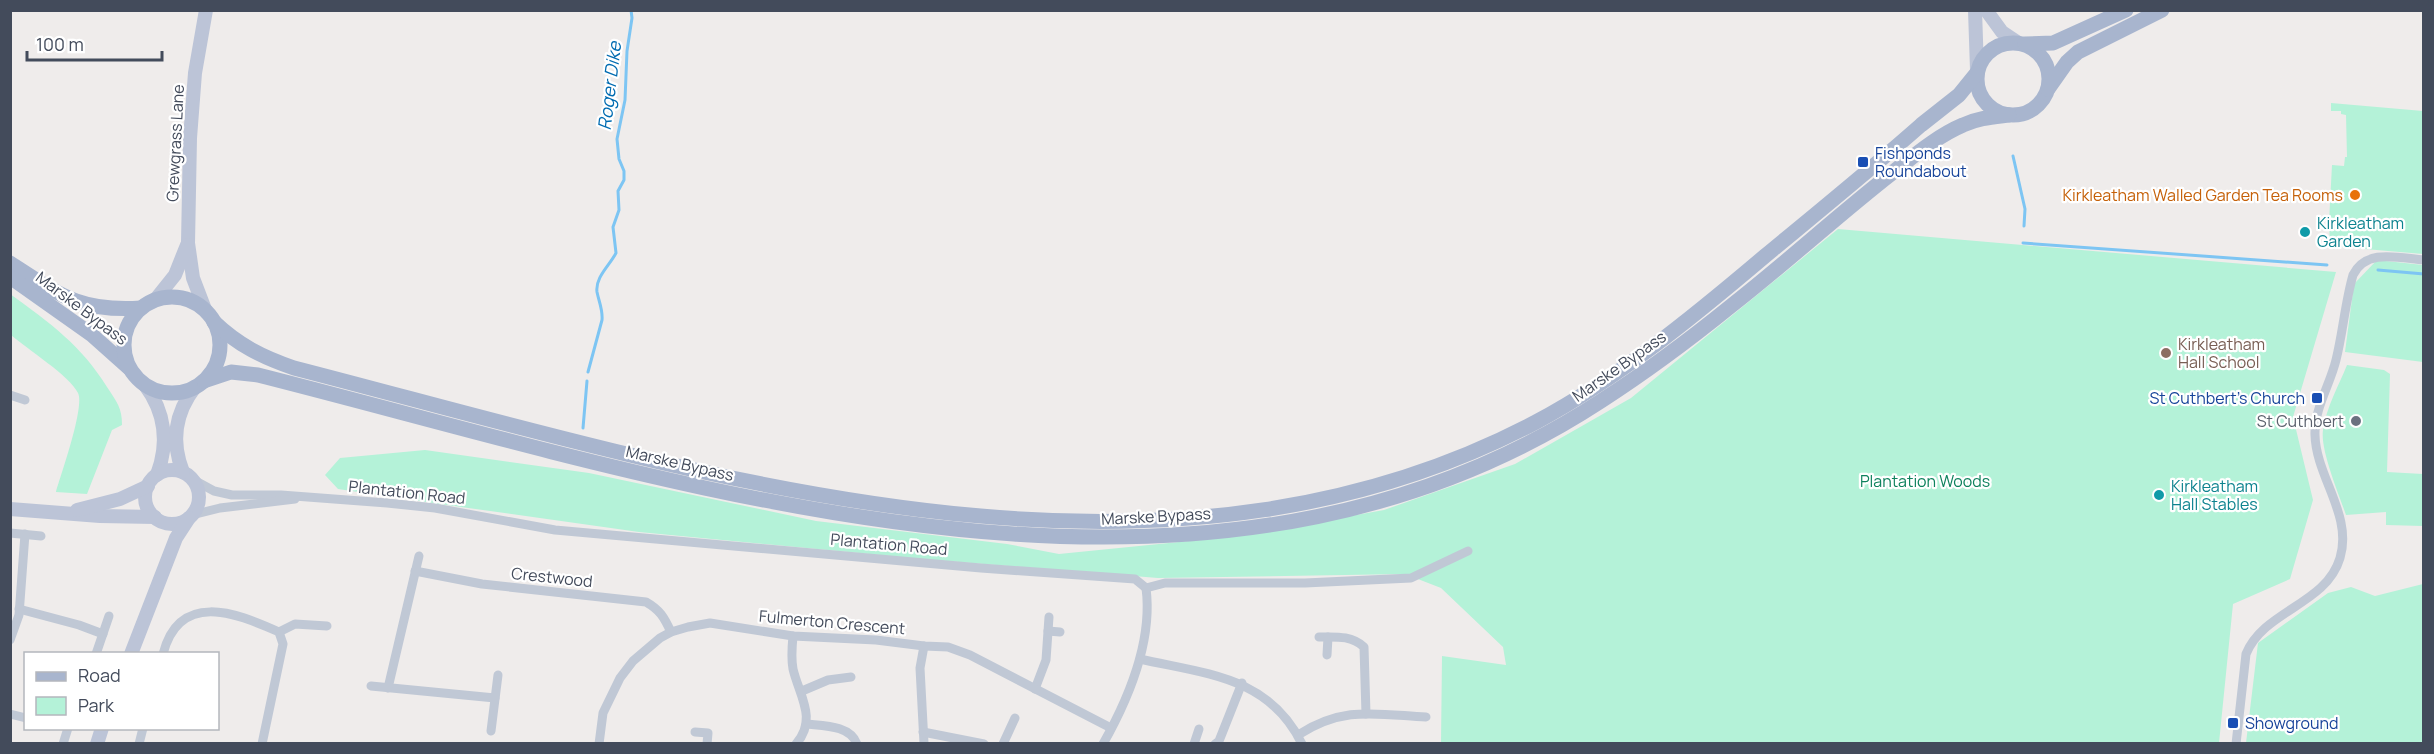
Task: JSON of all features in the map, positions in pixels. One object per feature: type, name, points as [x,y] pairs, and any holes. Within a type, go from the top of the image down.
[{"type":"main road","name":"Grewgrass Lane","points":[[206,10],[195,73],[188,243],[193,278],[210,317]]},
{"type":"main road","points":[[1975,10],[1976,72],[1980,95],[1986,104],[1996,111],[2009,116],[2019,116],[2036,108],[2043,100],[2049,78],[2043,60],[2002,32],[1986,10]]},
{"type":"main road","points":[[1976,72],[1983,57],[1993,48],[2004,43],[2053,43],[2126,10]]},
{"type":"main road","points":[[2047,90],[2067,62],[2078,52],[2162,10]]},
{"type":"main road","name":"Marske Bypass","points":[[210,317],[232,340],[250,351],[294,368],[584,442],[771,485],[922,511],[1059,522],[1179,519],[1265,510],[1348,492],[1441,465],[1532,424],[1578,399],[1637,359],[1727,289],[1921,125],[1953,101],[1976,72]]},
{"type":"main road","name":"Marske Bypass","points":[[200,384],[231,372],[258,375],[616,467],[763,499],[904,524],[1002,534],[1116,538],[1243,528],[1329,513],[1392,498],[1498,458],[1574,419],[1646,371],[1733,305],[1849,208],[1936,140],[1956,127],[1973,121],[2009,116]]},
{"type":"main road","name":"Grewgrass Lane","points":[[155,300],[175,275],[188,243]]},
{"type":"main road","name":"Marske Bypass","points":[[10,263],[72,301],[91,307],[109,309],[141,308]]},
{"type":"main road","name":"Marske Bypass","points":[[10,277],[92,335],[131,370]]},
{"type":"main road","points":[[132,652],[180,530],[191,516],[199,499],[198,488],[187,475],[176,445],[176,427],[185,402],[216,363],[220,349],[219,335],[210,317],[192,302],[175,297],[155,300],[141,308],[129,323],[124,342],[131,370],[145,385],[159,410],[163,429],[162,457],[146,502],[168,538],[166,563]]},
{"type":"main road","points":[[145,385],[157,391],[170,393],[183,392],[200,384]]},
{"type":"main road","points":[[69,512],[120,499],[174,470],[187,475]]},
{"type":"main road","points":[[10,509],[158,519],[174,524],[191,516]]},
{"type":"street","points":[[2236,744],[2246,654],[2250,643],[2263,630],[2322,587],[2334,571],[2341,555],[2343,532],[2319,456],[2315,432],[2321,406],[2336,364],[2353,275],[2367,259],[2390,257],[2424,260]]},
{"type":"street","points":[[10,395],[25,400]]},
{"type":"street","name":"Plantation Road","points":[[187,475],[214,491],[232,495],[281,495],[387,503],[435,508],[555,530],[1135,579],[1146,588]]},
{"type":"street","name":"Plantation Road","points":[[191,516],[220,508],[300,498]]},
{"type":"street","points":[[10,533],[41,536]]},
{"type":"street","points":[[10,640],[19,609],[25,534]]},
{"type":"street","points":[[1103,744],[1128,696],[1140,659],[1146,615],[1146,588],[1165,583],[1305,583],[1411,578],[1468,551]]},
{"type":"street","points":[[388,688],[419,556]]},
{"type":"street","name":"Crestwood","points":[[415,571],[482,584],[646,602],[657,608],[664,616],[670,632]]},
{"type":"street","points":[[19,609],[103,634]]},
{"type":"street","points":[[164,652],[173,627],[192,614],[206,611],[253,619],[279,632],[283,644],[262,744]]},
{"type":"street","points":[[97,652],[109,616]]},
{"type":"street","points":[[1035,689],[1046,660],[1049,617]]},
{"type":"street","name":"Fulmerton Crescent","points":[[598,744],[603,714],[620,678],[647,648],[670,632],[710,623],[793,636],[876,640],[948,647],[970,655],[1111,728]]},
{"type":"street","points":[[279,632],[295,624],[327,626]]},
{"type":"street","points":[[1048,631],[1060,632]]},
{"type":"street","points":[[793,636],[793,667],[806,704],[806,724],[802,737],[796,744]]},
{"type":"street","points":[[1327,655],[1323,637],[1346,637],[1357,640],[1364,647],[1366,714]]},
{"type":"street","points":[[924,646],[921,668],[924,743]]},
{"type":"street","points":[[1140,659],[1242,683],[1260,693],[1276,708],[1291,723],[1300,739],[1323,720],[1344,715],[1421,717],[1416,704]]},
{"type":"street","points":[[837,667],[839,677]]},
{"type":"street","points":[[491,731],[498,675]]},
{"type":"street","points":[[802,691],[839,677],[851,677]]},
{"type":"street","points":[[1215,744],[1219,741],[1242,683]]},
{"type":"street","points":[[371,686],[495,698]]},
{"type":"street","points":[[1003,744],[1015,718]]},
{"type":"street","points":[[806,724],[843,729],[855,738],[857,744]]},
{"type":"street","points":[[1195,743],[1199,729]]},
{"type":"street","points":[[694,732],[708,733],[707,744]]},
{"type":"street","points":[[923,732],[984,744]]},
{"type":"green space","points":[[2331,103],[2423,111],[2423,254],[2330,246],[2332,165],[2344,166],[2345,157],[2347,157],[2346,115],[2341,114],[2341,111],[2331,111]]},
{"type":"green space","name":"Plantation Woods","points":[[1838,229],[2336,272],[2293,417],[2313,500],[2290,579],[2233,604],[2219,743],[1441,743],[1442,656],[1506,665],[1503,647],[1441,588],[1405,574],[1158,578],[922,559],[639,532],[338,489],[325,475],[340,458],[425,450],[589,473],[816,521],[1007,544],[1059,554],[1239,536],[1384,510],[1515,464],[1631,398]]},
{"type":"green space","points":[[2377,260],[2423,265],[2423,362],[2345,352],[2354,284]]},
{"type":"green space","points":[[10,294],[51,325],[75,347],[97,372],[120,409],[122,425],[112,430],[87,494],[56,492],[75,426],[78,393],[58,371],[11,335]]},
{"type":"green space","points":[[2347,365],[2384,370],[2390,374],[2387,472],[2423,474],[2423,526],[2386,525],[2386,512],[2346,515],[2324,449],[2323,430],[2327,413]]},
{"type":"green space","points":[[2423,584],[2423,743],[2246,743],[2258,643],[2328,593],[2351,587],[2375,596]]},
{"type":"waterway","name":"Roger Dike","points":[[588,372],[602,320],[597,292],[598,281],[616,253],[613,227],[619,210],[618,191],[624,180],[617,139],[625,100],[631,10]]},
{"type":"waterway","points":[[2013,156],[2025,209],[2024,226]]},
{"type":"waterway","points":[[2023,243],[2327,265]]},
{"type":"waterway","points":[[2378,270],[2424,274]]},
{"type":"waterway","name":"Roger Dike","points":[[583,428],[587,381]]},
{"type":"place","name":"Fishponds Roundabout","points":[[1863,162]]},
{"type":"place","name":"Kirkleatham Walled Garden Tea Rooms","points":[[2355,195]]},
{"type":"place","name":"Kirkleatham Garden","points":[[2305,232]]},
{"type":"place","name":"Kirkleatham Hall School","points":[[2166,353]]},
{"type":"place","name":"St Cuthbert's Church","points":[[2317,398]]},
{"type":"place","name":"St Cuthbert","points":[[2356,421]]},
{"type":"place","name":"Kirkleatham Hall Stables","points":[[2159,495]]},
{"type":"place","name":"Showground","points":[[2233,723]]}]
